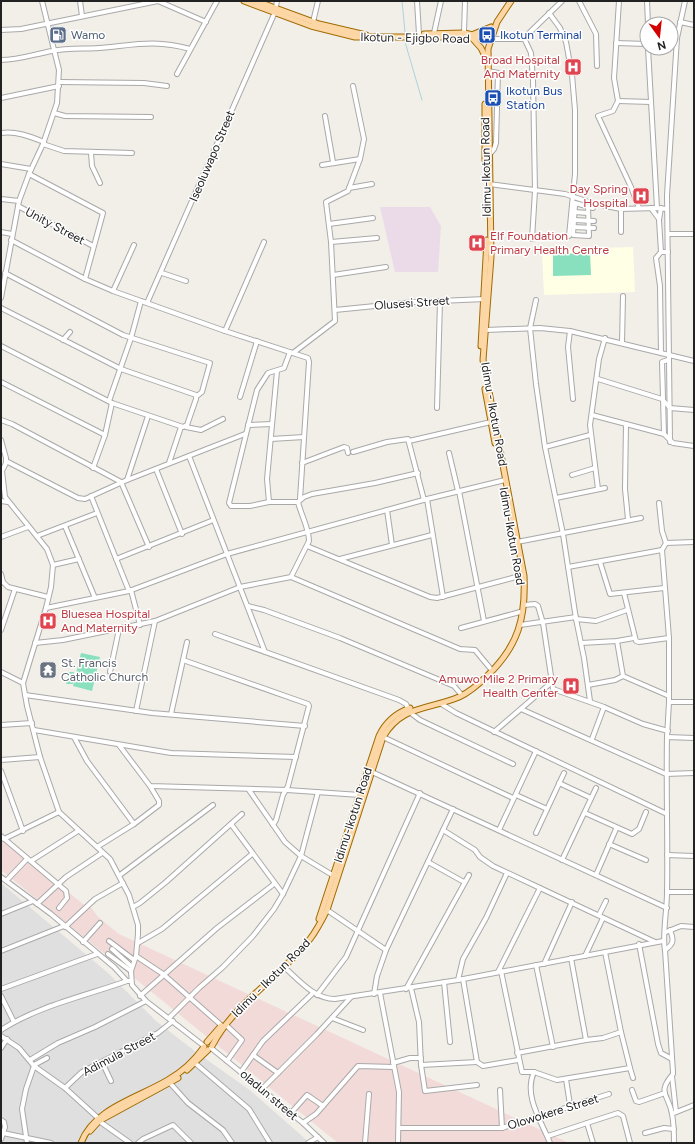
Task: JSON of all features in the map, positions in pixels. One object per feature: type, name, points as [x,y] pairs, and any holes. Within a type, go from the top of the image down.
[{"type":"main road","name":"Ikotun - Ejigbo Road","points":[[244,1],[321,27],[367,38],[473,36]]},
{"type":"main road","name":"Ikotun - Ejigbo Road","points":[[256,1],[275,11],[313,22],[321,27],[365,35],[464,33],[489,39]]},
{"type":"main road","points":[[488,193],[489,39],[491,27],[508,1]]},
{"type":"main road","points":[[489,39],[497,22],[511,1]]},
{"type":"main road","points":[[485,56],[473,36],[491,27]]},
{"type":"main road","name":"Idimu-Ikotun Road","points":[[84,1143],[90,1130],[98,1119],[170,1083],[195,1063],[224,1025],[307,938],[322,913],[336,877],[360,795],[382,730],[394,716],[460,693],[489,671],[502,656],[512,639],[520,612],[520,576],[504,480],[491,422],[480,359],[486,299],[488,193],[485,47],[489,39]]},
{"type":"main road","name":"Idimu - Ikotun Road","points":[[224,1025],[284,967],[310,939],[327,910],[336,877],[383,737],[393,723],[408,710],[460,697],[479,684],[489,671],[509,651],[515,640],[524,605],[524,576],[504,480],[484,369],[486,299]]},
{"type":"main road","name":"Idimu-Ikotun Road","points":[[81,1143],[88,1128],[98,1119],[169,1080],[185,1068],[207,1046]]},
{"type":"street","points":[[1,298],[18,204],[54,113],[59,84],[58,65],[46,23],[42,1]]},
{"type":"street","points":[[80,1],[82,16]]},
{"type":"street","points":[[1,30],[21,29],[158,1],[206,22]]},
{"type":"street","points":[[177,74],[217,1]]},
{"type":"street","name":"Iseoluwapo Street","points":[[147,303],[162,273],[275,11],[277,1]]},
{"type":"street","points":[[313,22],[318,1]]},
{"type":"street","points":[[417,1],[419,34]]},
{"type":"street","points":[[434,33],[441,1]]},
{"type":"street","points":[[464,33],[465,1]]},
{"type":"street","points":[[489,39],[502,38],[521,40],[562,1]]},
{"type":"street","points":[[579,1],[596,34],[597,66]]},
{"type":"street","points":[[619,1],[614,78],[618,101],[613,111],[598,116],[631,187],[639,208]]},
{"type":"street","points":[[648,1],[648,16]]},
{"type":"street","points":[[671,443],[668,360],[667,209],[669,155],[680,22],[685,1]]},
{"type":"street","points":[[548,13],[560,28],[566,42],[572,75],[575,110],[575,174],[574,198],[569,236]]},
{"type":"street","points":[[680,22],[694,25]]},
{"type":"street","points":[[524,38],[531,53],[534,80],[535,191],[532,239]]},
{"type":"street","points":[[1,60],[54,50],[156,43],[173,44],[190,49]]},
{"type":"street","points":[[616,43],[639,44]]},
{"type":"street","points":[[648,56],[661,252],[656,258],[660,286],[661,353]]},
{"type":"street","points":[[488,71],[498,73],[496,143],[494,149],[488,155]]},
{"type":"street","points":[[1,98],[59,84],[144,83],[167,86]]},
{"type":"street","points":[[353,86],[364,139],[360,159],[346,194],[326,202],[331,242],[335,318],[333,324],[291,352],[284,368],[266,374],[257,390],[245,434],[229,505],[240,507],[269,502],[299,501],[318,493],[368,485],[418,473]]},
{"type":"street","points":[[618,101],[651,102]]},
{"type":"street","points":[[54,113],[66,116],[151,117]]},
{"type":"street","points":[[325,116],[333,162]]},
{"type":"street","points":[[1,133],[10,132],[25,135],[58,150],[91,153],[132,153]]},
{"type":"street","points":[[91,153],[92,166],[100,183]]},
{"type":"street","points":[[322,165],[333,162],[360,159]]},
{"type":"street","points":[[1,164],[31,169]]},
{"type":"street","points":[[29,174],[103,213],[85,279]]},
{"type":"street","points":[[349,188],[372,184]]},
{"type":"street","points":[[489,184],[565,194],[574,198],[621,209],[667,209]]},
{"type":"street","points":[[574,198],[573,235],[589,236],[588,213],[591,207],[575,205]]},
{"type":"street","points":[[1,199],[18,204]]},
{"type":"street","name":"Unity Street","points":[[18,204],[93,246]]},
{"type":"street","points":[[651,208],[659,220]]},
{"type":"street","points":[[621,209],[621,232]]},
{"type":"street","points":[[574,212],[588,213]]},
{"type":"street","points":[[329,224],[373,218]]},
{"type":"street","points":[[574,220],[594,221]]},
{"type":"street","points":[[573,227],[594,228]]},
{"type":"street","points":[[1,232],[12,234]]},
{"type":"street","points":[[668,234],[694,234]]},
{"type":"street","points":[[331,242],[377,238]]},
{"type":"street","points":[[11,240],[85,279],[113,291],[225,331],[306,356],[309,362],[299,501],[309,540],[291,577]]},
{"type":"street","points":[[225,331],[264,242]]},
{"type":"street","points":[[113,291],[134,245]]},
{"type":"street","points":[[661,252],[668,252]]},
{"type":"street","points":[[1,266],[6,267]]},
{"type":"street","points":[[333,275],[386,267]]},
{"type":"street","points":[[5,273],[131,338],[210,363],[202,392],[196,396],[186,427]]},
{"type":"street","points":[[162,273],[186,281]]},
{"type":"street","points":[[622,343],[623,296]]},
{"type":"street","name":"Olusesi Street","points":[[335,310],[440,300],[486,299]]},
{"type":"street","points":[[437,408],[440,300]]},
{"type":"street","points":[[536,300],[530,328],[545,447],[563,534],[590,701]]},
{"type":"street","points":[[94,470],[105,435],[111,402],[141,301]]},
{"type":"street","points":[[1,308],[121,369],[196,396]]},
{"type":"street","points":[[486,330],[530,328],[570,331],[605,338],[694,361]]},
{"type":"street","points":[[570,331],[568,347],[573,398]]},
{"type":"street","points":[[63,340],[70,332]]},
{"type":"street","points":[[598,489],[590,436],[598,380],[599,359],[605,338]]},
{"type":"street","points":[[240,398],[257,341]]},
{"type":"street","points":[[1,346],[111,402],[148,416],[181,426],[201,430],[223,419]]},
{"type":"street","points":[[668,360],[662,362],[664,434],[671,443],[694,446]]},
{"type":"street","points":[[269,502],[267,479],[277,371]]},
{"type":"street","points":[[598,380],[662,399],[670,408],[694,410]]},
{"type":"street","points":[[1,382],[105,435]]},
{"type":"street","points":[[127,480],[148,416]]},
{"type":"street","points":[[592,416],[664,434]]},
{"type":"street","points":[[1,420],[12,424],[94,470],[121,482],[149,547]]},
{"type":"street","points":[[302,463],[344,447],[347,448],[350,453],[387,442],[406,439],[409,441],[491,422]]},
{"type":"street","points":[[663,423],[671,424]]},
{"type":"street","points":[[248,425],[272,424]]},
{"type":"street","points":[[626,424],[625,489],[628,519]]},
{"type":"street","points":[[169,463],[181,426]]},
{"type":"street","points":[[6,461],[78,498],[85,499],[121,482],[245,434]]},
{"type":"street","points":[[545,447],[590,436]]},
{"type":"street","points":[[271,439],[304,437]]},
{"type":"street","points":[[1,440],[6,461],[2,471],[4,492],[8,502],[49,552],[53,565],[46,608],[23,683],[40,757],[59,812],[110,859],[120,875],[133,907],[138,925],[136,956],[128,981],[14,1022],[1,1030]]},
{"type":"street","points":[[409,441],[425,499],[443,596]]},
{"type":"street","points":[[449,453],[478,587],[484,622]]},
{"type":"street","points":[[189,456],[265,652]]},
{"type":"street","points":[[572,475],[595,468]]},
{"type":"street","points":[[156,469],[182,534]]},
{"type":"street","points":[[46,608],[130,591],[227,554],[425,499],[504,480]]},
{"type":"street","points":[[556,498],[605,488]]},
{"type":"street","points":[[91,496],[130,591],[140,625]]},
{"type":"street","points":[[1,501],[8,502]]},
{"type":"street","points":[[659,503],[662,531],[666,543],[662,550],[669,638],[669,702],[666,774],[668,892],[666,932],[662,941],[665,950],[673,1072],[674,1143]]},
{"type":"street","points":[[387,510],[392,545]]},
{"type":"street","points":[[37,536],[98,513]]},
{"type":"street","points":[[518,542],[563,534],[628,519],[641,518]]},
{"type":"street","points":[[116,559],[182,534],[211,521]]},
{"type":"street","points":[[65,526],[95,598]]},
{"type":"street","points":[[1,537],[28,527]]},
{"type":"street","points":[[340,560],[432,535]]},
{"type":"street","points":[[666,543],[694,542]]},
{"type":"street","points":[[307,546],[430,597],[443,596],[520,576]]},
{"type":"street","points":[[568,567],[662,550]]},
{"type":"street","points":[[53,565],[79,559]]},
{"type":"street","points":[[600,562],[608,593],[612,595],[664,588]]},
{"type":"street","points":[[1,574],[5,585],[48,597]]},
{"type":"street","points":[[35,643],[140,625],[155,621],[240,587],[291,577],[460,649],[475,650],[489,671]]},
{"type":"street","points":[[1,630],[15,589]]},
{"type":"street","points":[[624,593],[634,638],[639,642],[669,638]]},
{"type":"street","points":[[524,605],[538,604],[551,667],[552,687],[556,690],[590,701],[643,724],[668,731]]},
{"type":"street","points":[[248,606],[264,610],[340,638],[454,686],[460,693]]},
{"type":"street","points":[[520,625],[576,618],[596,621],[627,610]]},
{"type":"street","points":[[461,628],[520,612]]},
{"type":"street","points":[[136,711],[155,621]]},
{"type":"street","points":[[110,672],[119,629]]},
{"type":"street","points":[[215,634],[399,700],[406,704],[408,710],[414,717],[513,764]]},
{"type":"street","points":[[581,643],[617,641],[634,638]]},
{"type":"street","points":[[617,641],[623,676]]},
{"type":"street","points":[[171,714],[187,642]]},
{"type":"street","points":[[183,660],[308,704],[309,709],[305,726],[287,790],[283,795],[276,820],[273,825]]},
{"type":"street","points":[[1,672],[23,683]]},
{"type":"street","points":[[623,676],[669,696]]},
{"type":"street","points":[[588,685],[616,680],[623,676]]},
{"type":"street","points":[[494,732],[552,682]]},
{"type":"street","points":[[25,694],[136,711],[305,726]]},
{"type":"street","points":[[669,702],[694,702]]},
{"type":"street","points":[[440,703],[448,709],[494,732],[667,814]]},
{"type":"street","points":[[592,739],[604,707]]},
{"type":"street","points":[[521,709],[592,739],[666,774],[694,773]]},
{"type":"street","points":[[1,724],[32,722]]},
{"type":"street","points":[[34,730],[171,753],[296,757]]},
{"type":"street","points":[[74,737],[87,761],[134,824]]},
{"type":"street","points":[[383,737],[514,797],[547,809]]},
{"type":"street","points":[[667,738],[694,738]]},
{"type":"street","points":[[97,847],[134,824],[159,805],[159,801],[150,786],[119,745]]},
{"type":"street","points":[[499,830],[536,751]]},
{"type":"street","points":[[1,760],[40,757]]},
{"type":"street","points":[[1,771],[23,831]]},
{"type":"street","points":[[372,772],[667,908]]},
{"type":"street","points":[[536,833],[560,784],[564,772]]},
{"type":"street","points":[[560,784],[591,798]]},
{"type":"street","points":[[150,786],[287,790],[360,795]]},
{"type":"street","points":[[562,860],[596,788]]},
{"type":"street","points":[[249,790],[285,842],[301,856],[336,877]]},
{"type":"street","name":"Adimula Street","points":[[65,1088],[82,1072],[158,1033],[189,998],[223,967],[253,936],[283,894],[301,856],[318,792]]},
{"type":"street","points":[[241,1072],[263,1041],[315,994],[342,964],[420,793]]},
{"type":"street","points":[[120,875],[213,805]]},
{"type":"street","points":[[374,994],[377,976],[386,950],[453,809]]},
{"type":"street","points":[[3,838],[23,831],[59,812]]},
{"type":"street","points":[[585,813],[629,834],[635,833],[639,829],[646,812]]},
{"type":"street","points":[[133,907],[140,904],[166,882],[242,814]]},
{"type":"street","points":[[231,824],[274,884],[283,894]]},
{"type":"street","points":[[596,875],[616,829]]},
{"type":"street","points":[[443,830],[475,850],[480,857],[507,873],[655,942]]},
{"type":"street","points":[[7,880],[29,860],[78,831]]},
{"type":"street","points":[[3,838],[68,894],[59,908]]},
{"type":"street","points":[[609,844],[646,860]]},
{"type":"street","points":[[1,914],[35,902],[102,852]]},
{"type":"street","points":[[138,943],[162,929],[252,854]]},
{"type":"street","points":[[667,855],[694,856]]},
{"type":"street","points":[[428,862],[464,882]]},
{"type":"street","points":[[458,980],[463,959],[486,918],[507,873]]},
{"type":"street","points":[[406,989],[469,875]]},
{"type":"street","name":"oladun street","points":[[1,877],[35,902],[114,967],[146,1001],[262,1088],[324,1143]]},
{"type":"street","points":[[1,951],[65,926],[95,898],[123,883]]},
{"type":"street","points":[[140,996],[163,974],[217,928],[274,884]]},
{"type":"street","points":[[540,888],[500,972],[518,1060],[522,1072],[534,1072],[554,1080],[630,1068]]},
{"type":"street","points":[[668,892],[694,892]]},
{"type":"street","points":[[585,956],[606,901]]},
{"type":"street","points":[[544,964],[572,902]]},
{"type":"street","points":[[327,910],[386,950]]},
{"type":"street","points":[[82,942],[100,923]]},
{"type":"street","points":[[666,932],[681,926],[694,926]]},
{"type":"street","points":[[665,950],[673,944],[674,941],[670,930]]},
{"type":"street","points":[[109,941],[134,960]]},
{"type":"street","points":[[284,967],[315,994],[331,999],[374,994],[458,980],[585,956],[639,944],[662,941]]},
{"type":"street","points":[[639,944],[658,1044],[661,1052],[672,1059]]},
{"type":"street","points":[[112,949],[132,969]]},
{"type":"street","points":[[605,952],[621,1032],[634,1078]]},
{"type":"street","points":[[1,989],[97,954]]},
{"type":"street","points":[[108,954],[132,969]]},
{"type":"street","points":[[136,956],[163,974],[189,998],[242,1040],[227,1061]]},
{"type":"street","points":[[571,958],[586,1040]]},
{"type":"street","points":[[536,965],[553,1047]]},
{"type":"street","points":[[463,979],[477,1062]]},
{"type":"street","points":[[444,982],[450,1042]]},
{"type":"street","points":[[411,988],[419,1022],[421,1065],[425,1091],[477,1085]]},
{"type":"street","points":[[380,993],[399,1092],[398,1143]]},
{"type":"street","points":[[1,996],[14,1022]]},
{"type":"street","points":[[262,1088],[352,997]]},
{"type":"street","points":[[30,1060],[58,1043],[95,1027],[146,1001]]},
{"type":"street","points":[[332,1018],[363,1030]]},
{"type":"street","points":[[517,1053],[602,1038],[621,1032]]},
{"type":"street","points":[[1,1036],[20,1048],[34,1065],[65,1088],[98,1119],[130,1143]]},
{"type":"street","points":[[1,1048],[7,1039]]},
{"type":"street","points":[[253,1055],[278,1073]]},
{"type":"street","points":[[27,1143],[22,1109],[26,1089],[34,1065],[47,1058]]},
{"type":"street","points":[[303,1123],[323,1106],[358,1066],[394,1065],[410,1058],[421,1058]]},
{"type":"street","points":[[421,1065],[477,1062],[483,1066],[518,1060]]},
{"type":"street","points":[[102,1062],[111,1081]]},
{"type":"street","points":[[195,1063],[249,1109],[270,1143]]},
{"type":"street","points":[[534,1072],[532,1091],[534,1107],[550,1143]]},
{"type":"street","points":[[672,1076],[666,1082],[665,1093],[674,1113]]},
{"type":"street","points":[[566,1078],[570,1105]]},
{"type":"street","points":[[170,1083],[188,1103],[223,1130],[232,1143]]},
{"type":"street","points":[[500,1090],[502,1128]]},
{"type":"street","points":[[632,1090],[636,1101],[639,1102],[665,1093]]},
{"type":"street","points":[[365,1143],[369,1094]]},
{"type":"street","name":"Olowokere Street","points":[[399,1128],[502,1128],[570,1105],[609,1094]]},
{"type":"street","points":[[291,1113],[307,1095],[323,1106]]},
{"type":"street","points":[[674,1113],[694,1105]]},
{"type":"street","points":[[548,1136],[621,1114],[630,1143]]},
{"type":"street","points":[[1,1120],[5,1124],[1,1139]]},
{"type":"street","points":[[587,1123],[593,1143]]},
{"type":"street","points":[[138,1143],[143,1139],[173,1125],[191,1143]]},
{"type":"street","points":[[645,1133],[664,1128],[674,1129]]},
{"type":"street","points":[[3,1133],[51,1143]]},
{"type":"street","points":[[308,1143],[318,1137]]},
{"type":"shaded area","points":[[380,207],[430,207],[441,226],[438,272],[395,272]]},
{"type":"shaded area","points":[[633,247],[635,292],[544,295],[542,250]]},
{"type":"shaded area","points":[[1,837],[83,904],[90,906],[98,917],[119,934],[569,1143],[338,1143],[1,870]]},
{"type":"shaded area","points":[[1,883],[108,973],[156,1021],[196,1052],[251,1091],[310,1143],[1,1143]]},
{"type":"green space","points":[[590,253],[591,275],[553,276],[553,254]]},
{"type":"green space","points":[[81,653],[100,657],[92,691],[73,686]]},
{"type":"green space","points":[[68,672],[74,672],[73,684],[66,684]]},
{"type":"waterway","points":[[402,1],[405,32]]},
{"type":"waterway","points":[[405,42],[422,100]]},
{"type":"place","name":"Wamo","points":[[58,35]]},
{"type":"place","name":"Ikotun Terminal","points":[[487,35]]},
{"type":"place","name":"Broad Hospital And Maternity","points":[[573,67]]},
{"type":"place","name":"Ikotun Bus Station","points":[[493,98]]},
{"type":"place","name":"Day Spring Hospital","points":[[641,196]]},
{"type":"place","name":"Elf Foundation Primary Health Centre","points":[[477,243]]},
{"type":"place","name":"Bluesea Hospital And Maternity","points":[[48,621]]},
{"type":"place","name":"St. Francis Catholic Church","points":[[48,670]]},
{"type":"place","name":"Amuwo Mile 2 Primary Health Center","points":[[571,686]]}]
